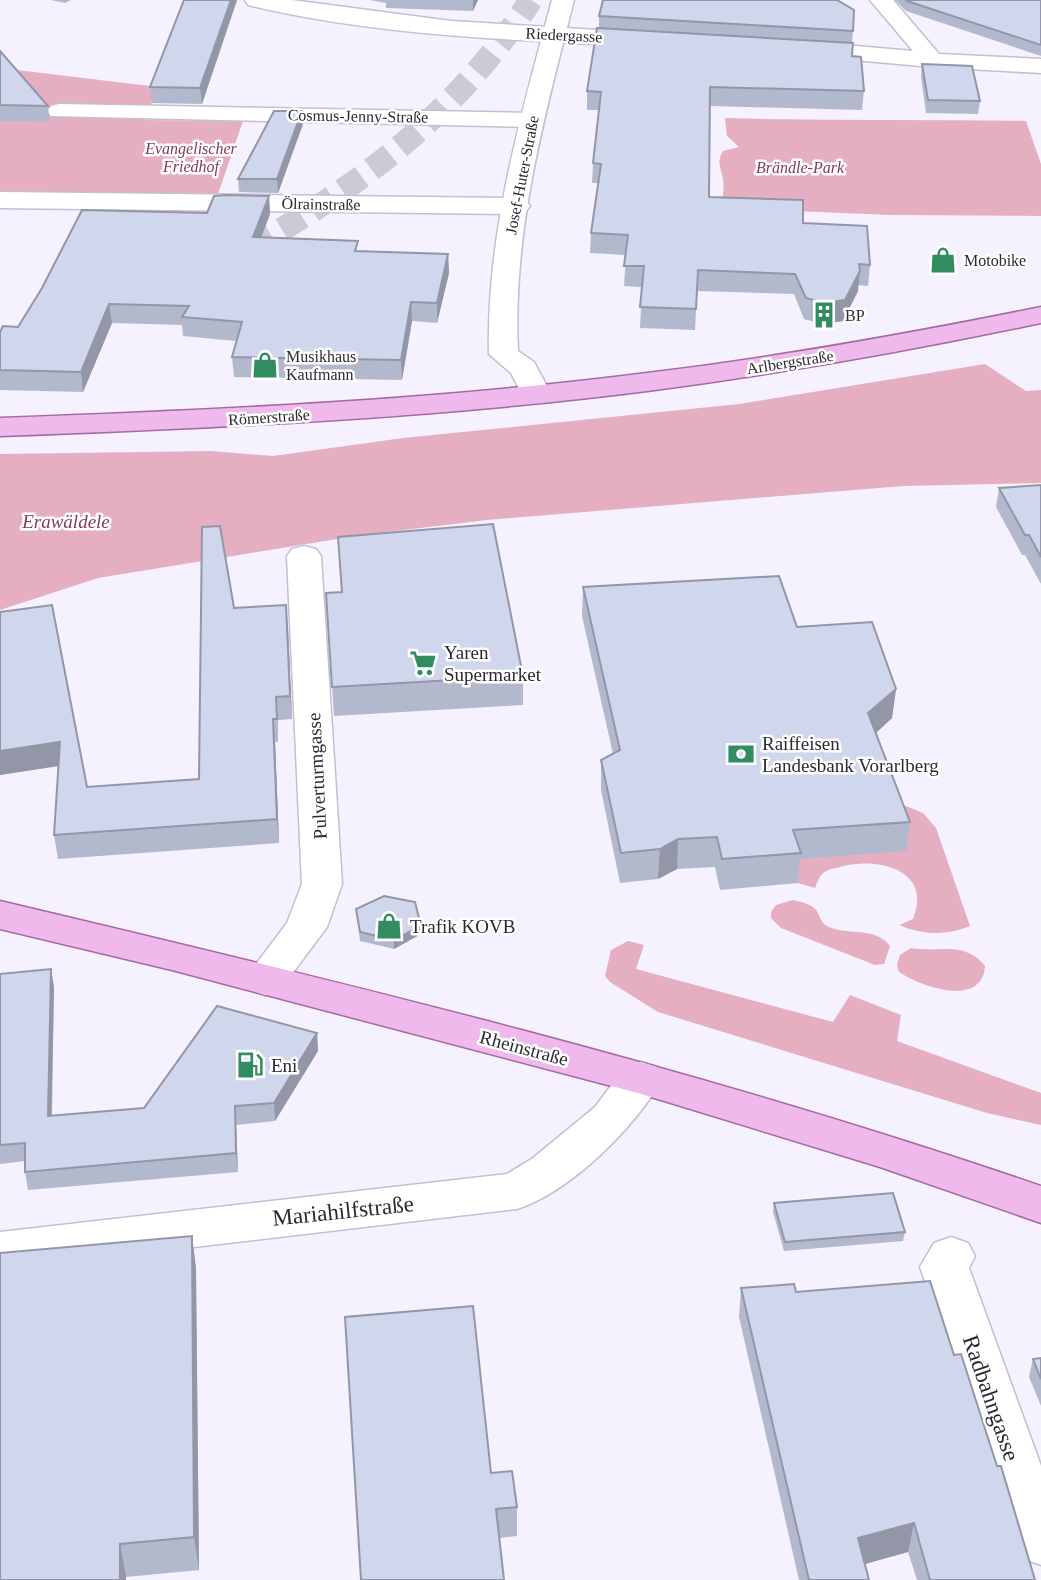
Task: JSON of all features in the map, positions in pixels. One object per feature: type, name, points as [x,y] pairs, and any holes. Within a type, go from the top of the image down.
[{"type":"main road","name":"Arlbergstraße","points":[[536,394],[788,363],[1041,315]]},
{"type":"main road","name":"Römerstraße","points":[[0,427],[226,420],[368,411],[536,394]]},
{"type":"main road","name":"Rheinstraße","points":[[0,915],[265,980],[641,1078],[895,1154],[1041,1205]]},
{"type":"street","name":"Riedergasse","points":[[256,0],[310,11],[424,26],[668,41]]},
{"type":"street","name":"Josef-Huter-Straße","points":[[506,397],[497,369],[500,357],[504,354],[502,304],[532,120],[563,0]]},
{"type":"street","points":[[881,0],[932,60]]},
{"type":"street","points":[[772,46],[1041,66]]},
{"type":"street","name":"Cosmus-Jenny-Straße","points":[[59,111],[532,120]]},
{"type":"street","name":"Ölrainstraße","points":[[0,200],[517,206]]},
{"type":"street","points":[[504,354],[524,368],[536,394]]},
{"type":"street","name":"Pulverturmgasse","points":[[265,980],[306,927],[322,884],[304,556]]},
{"type":"street","name":"Mariahilfstraße","points":[[0,1251],[517,1192],[550,1170],[611,1119],[641,1078]]},
{"type":"street","name":"Radbahngasse","points":[[951,1256],[944,1267],[1041,1541]]},
{"type":"green space","name":"Evangelischer Friedhof","points":[[0,68],[158,87],[145,120],[243,121],[218,194],[0,192]]},
{"type":"green space","name":"Brändle-Park","points":[[725,118],[1026,121],[1041,164],[1041,216],[891,215],[721,208],[724,186],[720,159],[723,151],[739,147],[727,136]]},
{"type":"green space","name":"Erawäldele","points":[[985,364],[1026,391],[1041,390],[1041,483],[903,486],[487,520],[362,535],[98,578],[0,610],[0,454],[211,451],[273,456],[403,438],[739,404]]},
{"type":"green space","points":[[901,804],[923,813],[936,828],[970,926],[934,933],[899,925],[913,919],[917,903],[916,889],[899,871],[887,866],[843,866],[823,873],[815,888],[798,883],[797,860]]},
{"type":"green space","points":[[793,900],[814,907],[822,922],[829,927],[871,934],[884,940],[890,946],[884,964],[875,965],[781,928],[771,918],[771,912],[776,905]]},
{"type":"green space","points":[[628,941],[644,945],[636,969],[833,1022],[850,995],[901,1015],[897,1041],[1041,1093],[1041,1125],[987,1113],[658,1012],[610,982],[605,976],[611,950]]},
{"type":"green space","points":[[911,948],[951,949],[969,953],[985,966],[981,979],[973,987],[949,990],[935,988],[909,978],[899,972],[897,965],[900,955]]},
{"type":"building","points":[[184,0],[231,0],[200,88],[150,87]]},
{"type":"building","points":[[603,0],[837,0],[854,10],[853,31],[599,16]]},
{"type":"building","points":[[1041,0],[1041,45],[907,1]]},
{"type":"building","points":[[597,28],[853,43],[852,56],[861,57],[864,91],[710,87],[709,197],[803,200],[803,223],[867,226],[870,265],[859,264],[860,271],[845,300],[825,303],[806,298],[795,274],[698,270],[696,309],[640,307],[644,266],[624,266],[628,235],[591,233],[601,164],[593,163],[601,92],[587,91]]},
{"type":"building","points":[[0,51],[48,106],[0,105]]},
{"type":"building","points":[[922,64],[972,66],[980,101],[928,100]]},
{"type":"building","points":[[274,111],[302,111],[277,179],[238,179]]},
{"type":"building","points":[[214,196],[269,196],[253,237],[358,241],[355,251],[448,254],[437,303],[411,302],[401,360],[232,357],[242,322],[182,317],[189,306],[109,304],[81,372],[0,370],[0,332],[3,326],[18,327],[42,288],[82,210],[207,213]]},
{"type":"building","points":[[1041,485],[1041,557],[1029,535],[1025,535],[999,488]]},
{"type":"building","name":"Yaren Supermarket","points":[[493,524],[523,676],[332,687],[326,593],[342,592],[338,537]]},
{"type":"building","points":[[220,526],[234,608],[286,605],[290,696],[276,697],[277,719],[273,719],[277,819],[54,835],[60,742],[0,751],[0,612],[52,605],[87,787],[199,779],[202,527]]},
{"type":"building","name":"Raiffeisen Landesbank Vorarlberg","points":[[779,576],[797,627],[872,622],[896,689],[868,713],[910,822],[793,830],[801,853],[722,859],[717,837],[678,839],[660,849],[621,853],[601,760],[620,750],[583,587]]},
{"type":"building","name":"Trafik KOVB","points":[[384,896],[415,902],[421,926],[394,940],[360,932],[356,909]]},
{"type":"building","points":[[51,969],[48,1116],[144,1108],[217,1006],[317,1033],[274,1103],[235,1106],[236,1153],[25,1172],[25,1143],[0,1145],[0,974]]},
{"type":"building","points":[[893,1193],[905,1232],[785,1242],[774,1203]]},
{"type":"building","points":[[192,1236],[194,1537],[120,1544],[120,1580],[0,1580],[0,1253]]},
{"type":"building","points":[[930,1281],[954,1355],[961,1354],[997,1466],[1001,1466],[1035,1580],[930,1580],[914,1523],[858,1538],[869,1580],[809,1580],[741,1288],[794,1284],[796,1292]]},
{"type":"building","points":[[473,1306],[491,1473],[512,1471],[517,1507],[496,1509],[504,1580],[361,1580],[345,1317]]},
{"type":"building","points":[[1041,1358],[1041,1379],[1033,1359]]},
{"type":"tunnel","points":[[219,265],[310,212],[393,153],[466,84],[500,44],[531,0]]},
{"type":"place","name":"Motobike","points":[[943,260]]},
{"type":"place","name":"BP","points":[[824,315]]},
{"type":"place","name":"Musikhaus Kaufmann","points":[[265,365]]},
{"type":"place","name":"Yaren Supermarket","points":[[423,663]]},
{"type":"place","name":"Raiffeisen Landesbank Vorarlberg","points":[[741,754]]},
{"type":"place","name":"Trafik KOVB","points":[[389,926]]},
{"type":"place","name":"Eni","points":[[250,1065]]}]
